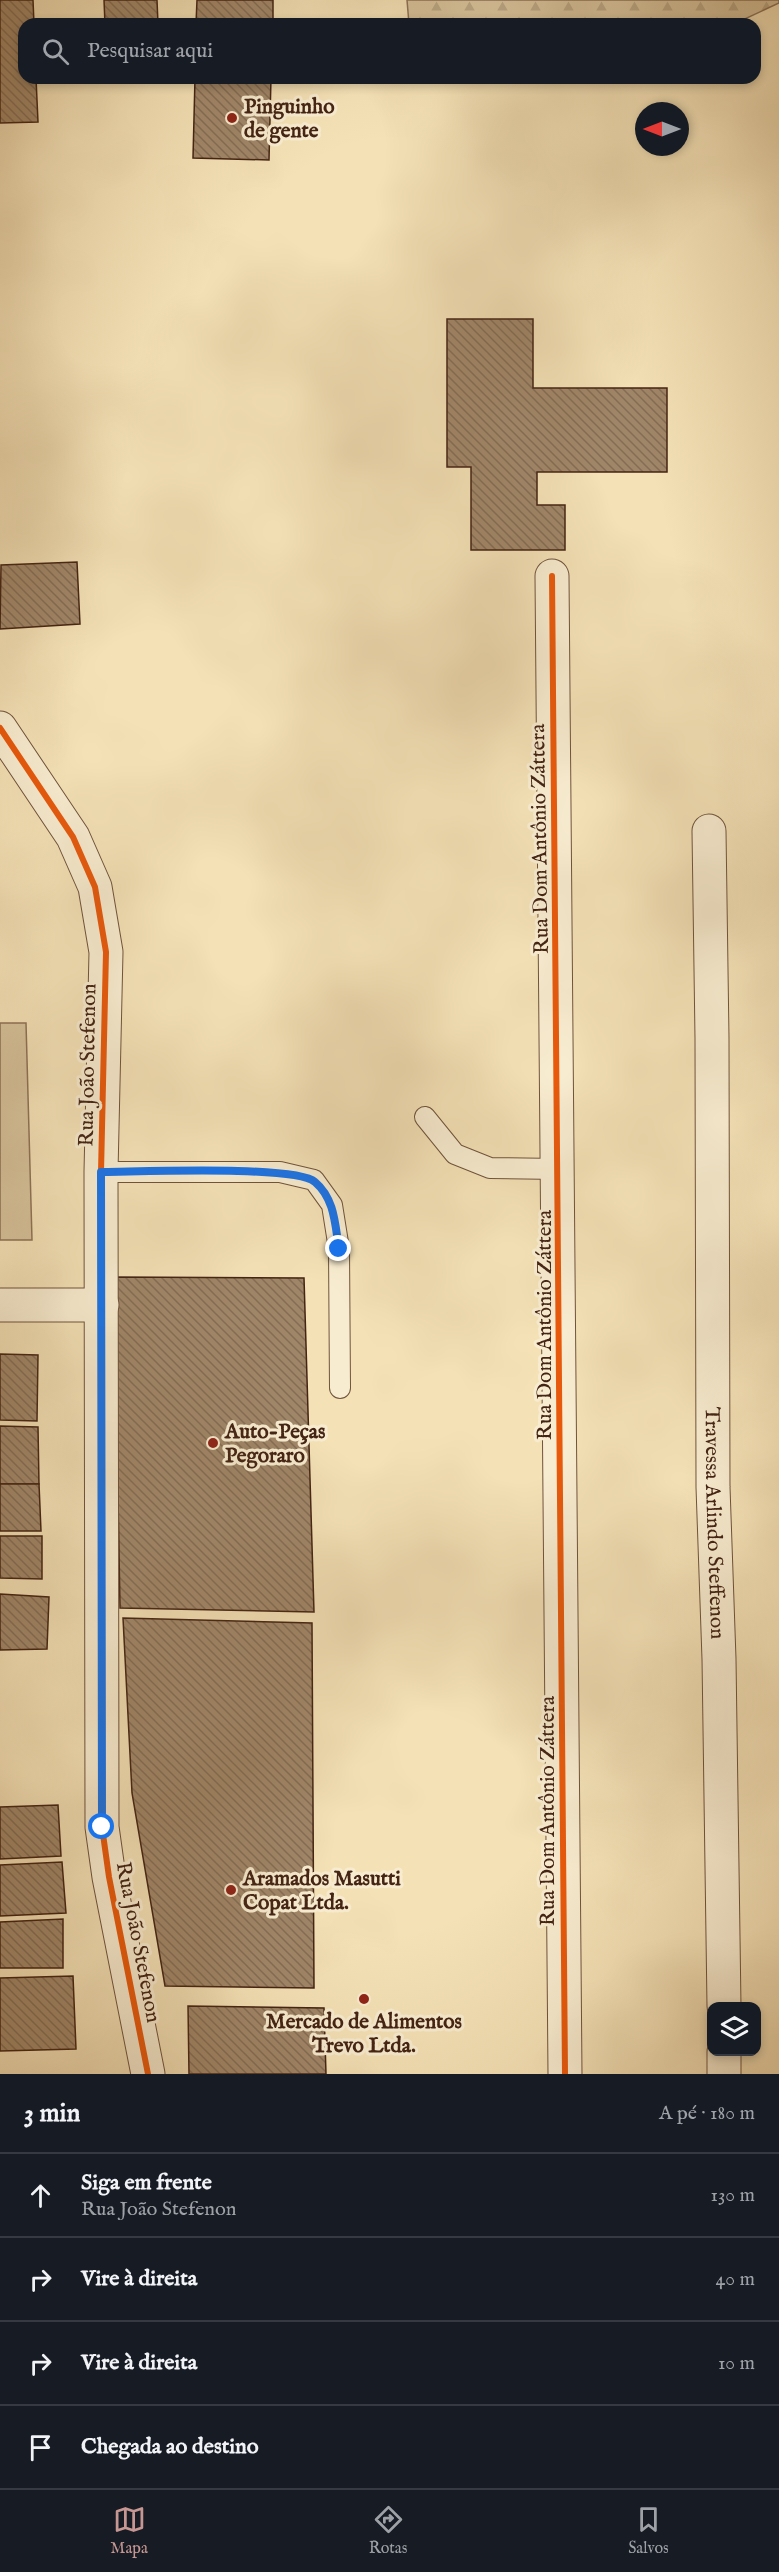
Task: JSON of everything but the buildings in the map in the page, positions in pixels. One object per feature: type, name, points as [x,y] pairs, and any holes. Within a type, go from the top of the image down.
[{"type":"street","name":"Rua Dom Antônio Záttera","points":[[552,576],[559,1169],[565,2074]]},
{"type":"street","name":"Rua João Stefenon","points":[[0,728],[73,837],[96,887],[106,952],[101,1172],[102,1827],[113,1899],[148,2074]]},
{"type":"street","name":"Travessa Arlindo Steffenon","points":[[709,831],[713,1487],[719,1659],[724,2002]]},
{"type":"street","points":[[0,1305],[102,1305]]},
{"type":"street","points":[[724,2056],[724,2074]]},
{"type":"lane","points":[[425,1117],[455,1154],[490,1168],[559,1169]]},
{"type":"lane","points":[[101,1172],[280,1172],[314,1180],[332,1205],[339,1249],[340,1388]]},
{"type":"green space","points":[[407,0],[779,0],[779,3],[747,18],[408,18]]},
{"type":"green space","points":[[0,1023],[26,1023],[32,1240],[0,1240]]},
{"type":"cycle path","points":[[552,576],[565,2074]]},
{"type":"cycle path","points":[[0,728],[73,837],[95,887],[106,952],[101,1172],[102,1827],[109,1877],[148,2074]]},
{"type":"place","name":"Pinguinho de gente","points":[[232,118]]},
{"type":"place","name":"Auto-Peças Pegoraro","points":[[213,1443]]},
{"type":"place","name":"Aramados Masutti Copat Ltda.","points":[[231,1890]]},
{"type":"place","name":"Mercado de Alimentos Trevo Ltda.","points":[[364,1999]]},
{"type":"route","points":[[102,1827],[101,1172],[280,1172],[314,1180],[332,1205],[339,1249]]}]
